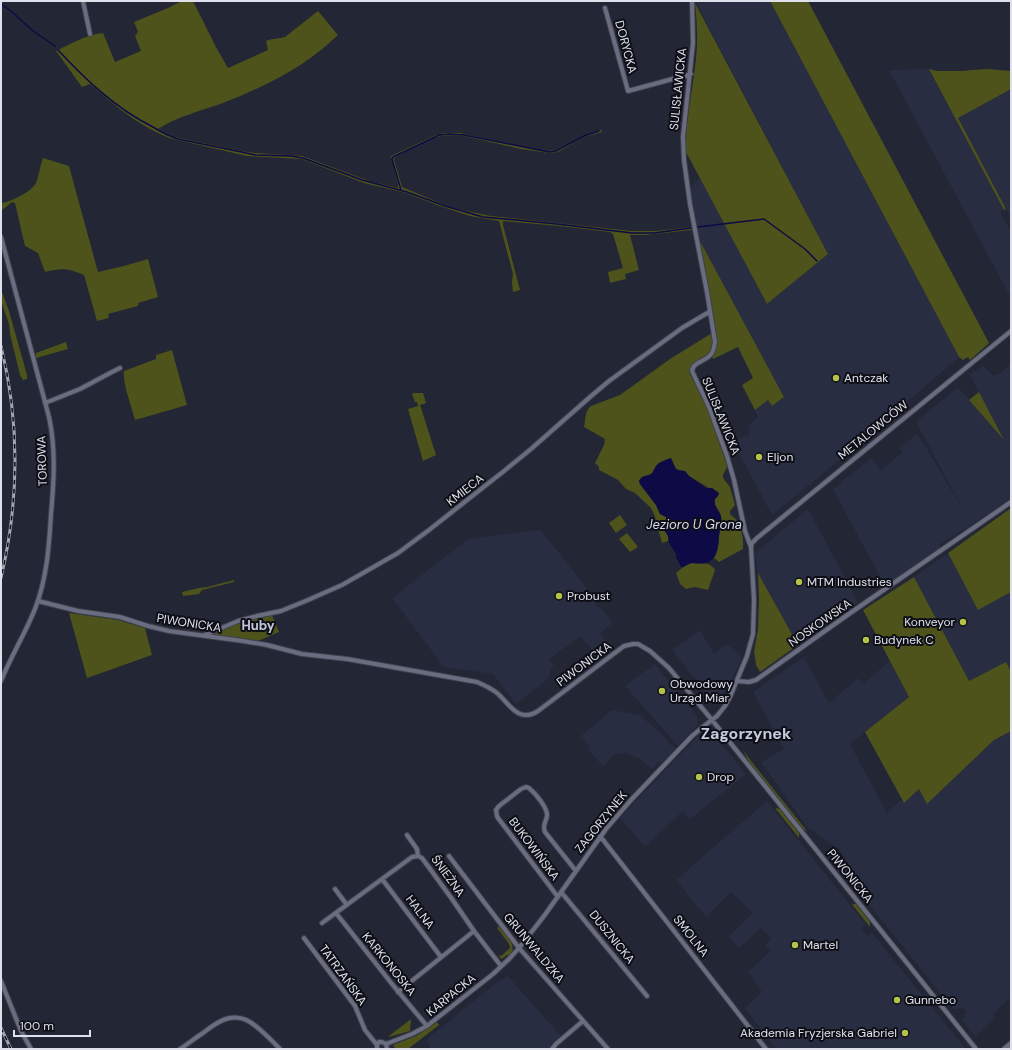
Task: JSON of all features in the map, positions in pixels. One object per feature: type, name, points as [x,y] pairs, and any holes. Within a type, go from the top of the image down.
[{"type":"street","points":[[83,1],[90,34]]},
{"type":"street","name":"SULISŁAWICKA","points":[[692,1],[694,30],[691,74],[683,137],[684,160],[690,204],[709,312],[715,336],[713,351],[709,357],[695,364],[692,371],[709,407],[732,474],[745,531],[751,547],[754,600],[753,634],[747,656],[725,706],[712,720]]},
{"type":"street","name":"DORYCKA","points":[[605,8],[628,91],[691,74]]},
{"type":"street","name":"TOROWA","points":[[1,237],[50,424],[53,480],[45,575],[38,601],[1,681]]},
{"type":"street","name":"KMIECA","points":[[205,636],[238,621],[281,611],[308,600],[342,585],[398,553],[504,472],[609,382],[682,328],[709,312]]},
{"type":"street","name":"METALOWCÓW","points":[[751,547],[752,543],[757,538],[1011,331]]},
{"type":"street","points":[[45,403],[80,389],[120,368]]},
{"type":"street","name":"NOSKOWSKA","points":[[737,681],[749,682],[756,680],[1011,502]]},
{"type":"street","name":"PIWONICKA","points":[[38,601],[78,611],[120,617],[169,631],[249,642],[302,654],[347,659],[477,682],[491,688],[518,713],[527,715],[538,711],[624,646],[638,644],[650,651],[669,668],[976,1049]]},
{"type":"street","name":"ZAGORZYNEK","points":[[519,948],[558,897],[600,836],[631,800],[692,736],[712,720]]},
{"type":"street","name":"BUKOWIŃSKA","points":[[558,897],[498,818],[496,813],[498,808],[521,789],[529,788],[546,811],[547,816],[543,827],[545,832],[576,871]]},
{"type":"street","points":[[407,835],[417,849],[418,856]]},
{"type":"street","name":"SMOLNA","points":[[600,836],[766,1049]]},
{"type":"street","name":"ŚNIEŻNA","points":[[322,923],[412,857],[418,856],[422,858],[501,966]]},
{"type":"street","name":"GRUNWALDZKA","points":[[449,856],[519,948],[608,1049]]},
{"type":"street","name":"HALNA","points":[[382,879],[441,957]]},
{"type":"street","points":[[335,889],[347,905]]},
{"type":"street","name":"DUSZNICKA","points":[[561,892],[647,996]]},
{"type":"street","name":"KARKONOSKA","points":[[336,913],[398,992],[427,1026]]},
{"type":"street","points":[[398,992],[474,931]]},
{"type":"street","name":"TATRZAŃSKA","points":[[304,938],[355,1006],[365,1030],[377,1047]]},
{"type":"street","name":"KARPACKA","points":[[377,1047],[381,1042],[384,1042],[387,1047],[427,1026],[501,966],[519,948]]},
{"type":"street","points":[[1,981],[21,1031],[31,1049]]},
{"type":"street","points":[[180,1049],[216,1023],[232,1018],[238,1018],[249,1022],[280,1049]]},
{"type":"street","points":[[552,1049],[583,1021]]},
{"type":"street","points":[[1006,1049],[1011,1044]]},
{"type":"street","points":[[370,1049],[377,1047]]},
{"type":"shaded area","points":[[695,1],[770,1],[959,357],[906,403],[907,405],[772,515],[732,440],[749,436],[748,426],[758,417],[755,410],[768,399],[772,406],[784,397],[700,241],[690,187],[700,178],[767,304],[828,254]]},
{"type":"shaded area","points":[[929,69],[1004,210],[1000,212],[1011,232],[1011,298],[889,70]]},
{"type":"shaded area","points":[[1011,89],[1011,218],[957,118]]},
{"type":"shaded area","points":[[1011,364],[1011,498],[939,545],[940,548],[885,586],[833,489],[871,458],[881,470],[902,453],[899,448],[917,434],[965,513],[916,422],[958,387],[1003,438],[970,375],[983,365],[993,376],[996,374],[998,375]]},
{"type":"shaded area","points":[[808,509],[858,602],[798,645],[758,573],[755,553]]},
{"type":"shaded area","points":[[541,530],[595,599],[596,607],[600,607],[613,623],[600,633],[607,642],[594,652],[580,636],[549,659],[554,666],[550,669],[548,679],[516,704],[493,674],[444,667],[392,598],[468,539]]},
{"type":"shaded area","points":[[948,553],[978,609],[1011,592],[1011,671],[1006,662],[969,681],[914,577]]},
{"type":"shaded area","points":[[700,630],[714,654],[727,644],[742,657],[727,690],[718,697],[709,696],[672,650]]},
{"type":"shaded area","points":[[804,657],[829,703],[858,678],[863,684],[890,661],[909,697],[850,744],[887,813],[901,800],[904,803],[919,789],[927,804],[994,740],[1011,731],[1011,997],[993,1014],[995,1017],[993,1018],[994,1020],[975,1037],[963,1021],[964,1016],[967,1013],[962,1007],[953,1009],[839,867],[846,860],[839,849],[807,827],[761,762],[784,749],[753,692]]},
{"type":"shaded area","points":[[655,664],[697,716],[698,725],[678,745],[625,686]]},
{"type":"shaded area","points":[[612,710],[640,715],[666,738],[669,744],[676,748],[662,762],[658,762],[652,769],[640,759],[626,753],[615,754],[603,766],[587,749],[590,746],[581,736]]},
{"type":"shaded area","points":[[712,732],[746,774],[690,819],[683,811],[645,847],[620,818],[697,737],[704,733]]},
{"type":"shaded area","points":[[767,801],[866,925],[861,929],[867,936],[872,933],[966,1049],[776,1049],[745,1008],[762,992],[748,972],[770,951],[765,945],[771,939],[761,928],[739,948],[729,936],[753,913],[731,892],[706,917],[676,880]]},
{"type":"shaded area","points":[[507,975],[561,1036],[549,1049],[431,1049],[427,1039]]},
{"type":"green space","points":[[182,1],[193,1],[228,68],[268,50],[266,41],[285,37],[318,11],[338,35],[306,61],[272,81],[223,103],[182,117],[158,129],[172,136],[241,151],[302,156],[372,182],[398,188],[391,156],[436,135],[444,133],[460,133],[547,151],[556,150],[588,134],[601,130],[602,132],[584,137],[558,152],[549,153],[521,149],[464,136],[441,136],[417,146],[394,158],[394,160],[402,187],[447,206],[466,211],[491,216],[632,231],[656,231],[691,227],[692,230],[645,235],[630,235],[639,270],[625,274],[626,279],[610,283],[608,272],[623,268],[613,234],[610,232],[503,221],[520,290],[513,292],[513,274],[499,221],[470,216],[406,193],[364,183],[302,159],[247,156],[169,138],[137,121],[90,84],[82,87],[56,51],[85,37],[103,33],[115,62],[141,51],[135,36],[138,32],[134,22]]},
{"type":"green space","points":[[770,1],[808,1],[989,343],[970,360],[968,357],[963,360],[959,357]]},
{"type":"green space","points":[[695,3],[828,254],[767,304],[686,152],[688,117],[697,52]]},
{"type":"green space","points":[[929,69],[937,71],[988,69],[1011,71],[1011,89],[958,118],[1006,209],[1004,210]]},
{"type":"green space","points":[[43,158],[69,166],[98,272],[148,259],[158,297],[138,303],[138,306],[108,314],[109,318],[97,321],[84,275],[65,269],[45,272],[38,253],[25,246],[15,203],[12,202],[1,211],[1,203],[10,201],[20,196],[30,190],[36,183]]},
{"type":"green space","points":[[700,241],[784,397],[772,406],[768,400],[755,410],[742,385],[753,378],[738,347],[713,359],[712,357],[716,344],[716,334]]},
{"type":"green space","points":[[1,289],[9,311],[27,379],[23,380],[20,375],[9,324],[1,301]]},
{"type":"green space","points":[[712,333],[713,343],[711,351],[693,364],[690,368],[690,374],[706,404],[726,462],[727,467],[723,478],[730,487],[735,505],[730,511],[730,514],[740,523],[743,540],[743,549],[719,562],[714,558],[718,547],[722,519],[715,506],[715,498],[709,488],[689,476],[683,470],[677,469],[672,462],[656,466],[652,473],[639,481],[656,505],[660,514],[666,517],[667,526],[665,531],[668,536],[668,541],[662,543],[651,508],[635,493],[626,489],[618,480],[599,470],[599,467],[595,463],[604,445],[605,439],[584,427],[586,413],[591,406],[620,395],[670,359]]},
{"type":"green space","points":[[66,342],[68,349],[36,358],[36,353]]},
{"type":"green space","points":[[172,350],[187,405],[135,420],[126,388],[124,371],[156,359],[156,355]]},
{"type":"green space","points":[[979,392],[1004,440],[969,400]]},
{"type":"green space","points":[[423,393],[426,403],[420,405],[436,455],[423,461],[408,409],[418,406],[412,394]]},
{"type":"green space","points":[[1011,508],[1011,592],[978,610],[948,553]]},
{"type":"green space","points":[[620,515],[627,525],[616,533],[609,523]]},
{"type":"green space","points":[[627,533],[638,547],[630,552],[619,539]]},
{"type":"green space","points":[[693,563],[708,564],[715,570],[708,590],[695,587],[686,589],[680,584],[676,573]]},
{"type":"green space","points":[[758,573],[798,645],[760,672],[756,665],[754,651],[758,630]]},
{"type":"green space","points":[[914,577],[969,681],[1006,662],[1011,671],[1011,731],[994,740],[927,804],[919,789],[904,803],[865,732],[909,697],[863,610]]},
{"type":"green space","points":[[234,580],[234,582],[202,590],[199,594],[183,596],[182,592]]},
{"type":"green space","points":[[69,613],[118,620],[145,628],[152,655],[87,678]]},
{"type":"green space","points":[[272,615],[279,632],[258,641],[215,635],[214,633],[243,622]]},
{"type":"green space","points":[[743,750],[807,831],[803,829],[749,762]]},
{"type":"green space","points":[[775,808],[780,809],[799,833],[799,838]]},
{"type":"green space","points":[[856,904],[869,920],[870,927],[852,905]]},
{"type":"green space","points":[[500,926],[513,948],[509,956],[507,955],[501,959],[498,955],[501,956],[510,948],[509,944],[497,928]]},
{"type":"green space","points":[[411,1019],[410,1031],[389,1037],[389,1036]]},
{"type":"green space","points":[[437,1022],[439,1025],[408,1049],[395,1048],[393,1045],[416,1036]]},
{"type":"water","name":"Jezioro U Grona","points":[[671,458],[676,469],[685,471],[689,476],[706,488],[712,488],[719,493],[715,499],[715,506],[721,516],[717,553],[713,559],[708,562],[701,564],[691,563],[681,567],[676,554],[669,543],[668,536],[665,531],[667,526],[666,517],[660,514],[656,505],[640,484],[639,481],[642,477],[650,475],[659,463]]},
{"type":"waterway","points":[[1,4],[33,31],[55,46]]},
{"type":"waterway","points":[[58,50],[90,83],[126,111],[165,134],[178,139],[256,155],[291,156],[303,158],[362,180],[407,192],[445,206],[483,217],[632,233],[654,233],[691,228]]},
{"type":"waterway","points":[[401,190],[392,159],[393,157],[439,135],[464,135],[549,152],[556,151],[584,136],[599,131]]},
{"type":"waterway","points":[[698,227],[764,219],[805,249],[817,261]]},
{"type":"railway","points":[[1,346],[12,404],[15,462],[11,521],[1,578]]},
{"type":"railway","points":[[1,1028],[11,1049]]},
{"type":"place","name":"Antczak","points":[[836,378]]},
{"type":"place","name":"Eljon","points":[[759,457]]},
{"type":"place","name":"MTM Industries","points":[[799,582]]},
{"type":"place","name":"Probust","points":[[559,596]]},
{"type":"place","name":"Konveyor","points":[[963,622]]},
{"type":"place","name":"Budynek C","points":[[866,640]]},
{"type":"place","name":"Obwodowy Urząd Miar","points":[[662,691]]},
{"type":"place","name":"Drop","points":[[699,777]]},
{"type":"place","name":"Martel","points":[[795,945]]},
{"type":"place","name":"Gunnebo","points":[[897,1000]]},
{"type":"place","name":"Akademia Fryzjerska Gabriel","points":[[905,1033]]},
{"type":"district","name":"Huby","points":[[258,625]]},
{"type":"district","name":"Zagorzynek","points":[[746,733]]}]
